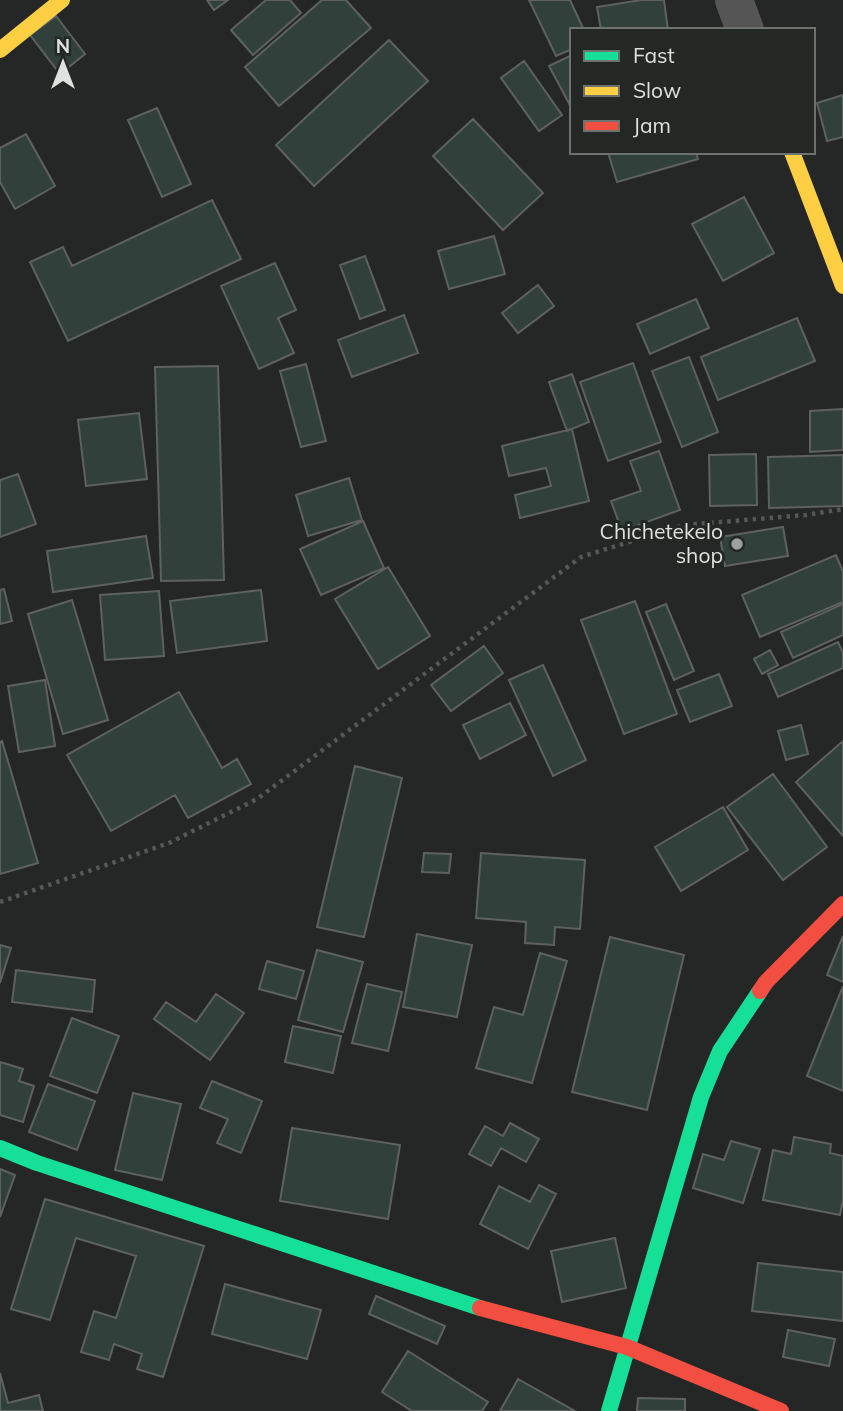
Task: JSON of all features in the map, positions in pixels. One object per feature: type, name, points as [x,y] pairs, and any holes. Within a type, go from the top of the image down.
[{"type":"street","points":[[0,50],[62,0]]},
{"type":"street","points":[[734,0],[744,28]]},
{"type":"street","points":[[793,154],[843,286]]},
{"type":"street","points":[[609,1411],[701,1097],[720,1051],[766,982],[843,904]]},
{"type":"street","points":[[0,1148],[37,1163],[452,1301],[627,1347],[781,1411]]},
{"type":"path","points":[[0,902],[169,844],[257,799],[581,557],[684,525],[806,515],[843,509]]},
{"type":"building","points":[[207,0],[228,0],[214,10]]},
{"type":"building","points":[[266,0],[290,0],[301,13],[253,55],[231,30]]},
{"type":"building","points":[[322,0],[346,0],[371,28],[279,106],[245,67]]},
{"type":"building","points":[[529,0],[570,0],[583,28],[570,28],[570,50],[556,56]]},
{"type":"building","points":[[641,0],[664,0],[668,28],[601,28],[597,7]]},
{"type":"building","points":[[56,16],[85,54],[60,74],[30,35]]},
{"type":"building","points":[[389,40],[428,81],[314,186],[276,145]]},
{"type":"building","points":[[570,56],[570,105],[549,66]]},
{"type":"building","points":[[524,61],[562,115],[539,131],[501,78]]},
{"type":"building","points":[[843,95],[843,137],[827,141],[817,103]]},
{"type":"building","points":[[157,108],[191,184],[162,197],[128,120]]},
{"type":"building","points":[[473,119],[543,193],[503,230],[433,156]]},
{"type":"building","points":[[26,134],[55,186],[15,209],[0,182],[0,148]]},
{"type":"building","points":[[609,154],[697,154],[698,159],[617,182]]},
{"type":"building","points":[[744,197],[774,253],[723,281],[692,224]]},
{"type":"building","points":[[212,200],[241,259],[68,341],[30,262],[63,247],[72,266]]},
{"type":"building","points":[[494,236],[505,274],[449,289],[438,251]]},
{"type":"building","points":[[365,256],[385,310],[360,319],[340,265]]},
{"type":"building","points":[[275,263],[296,310],[278,318],[294,353],[259,369],[221,286]]},
{"type":"building","points":[[538,285],[554,306],[518,333],[502,313]]},
{"type":"building","points":[[696,299],[709,328],[650,354],[637,324]]},
{"type":"building","points":[[404,315],[418,353],[352,377],[338,340]]},
{"type":"building","points":[[797,318],[815,361],[718,400],[701,357]]},
{"type":"building","points":[[689,357],[718,432],[682,447],[652,371]]},
{"type":"building","points":[[633,363],[661,442],[608,461],[580,382]]},
{"type":"building","points":[[306,364],[326,441],[301,447],[280,371]]},
{"type":"building","points":[[218,366],[224,580],[161,581],[155,367]]},
{"type":"building","points":[[572,374],[589,422],[567,431],[549,382]]},
{"type":"building","points":[[843,409],[843,450],[810,452],[810,411]]},
{"type":"building","points":[[139,413],[147,479],[86,486],[78,420]]},
{"type":"building","points":[[572,429],[589,501],[520,518],[515,495],[551,486],[546,468],[509,476],[502,446]]},
{"type":"building","points":[[659,451],[680,510],[622,531],[611,501],[641,491],[630,461]]},
{"type":"building","points":[[756,454],[757,505],[710,506],[709,455]]},
{"type":"building","points":[[843,455],[843,506],[769,508],[768,457]]},
{"type":"building","points":[[18,474],[36,524],[0,537],[0,480]]},
{"type":"building","points":[[349,478],[362,520],[308,536],[296,495]]},
{"type":"building","points":[[363,521],[384,568],[321,595],[300,549]]},
{"type":"building","points":[[783,527],[788,556],[725,566],[720,537]]},
{"type":"building","points":[[146,536],[153,578],[53,592],[47,551]]},
{"type":"building","points":[[836,555],[843,572],[843,602],[760,637],[742,595]]},
{"type":"building","points":[[388,567],[430,636],[378,669],[335,599]]},
{"type":"building","points":[[4,589],[12,621],[0,624],[0,590]]},
{"type":"building","points":[[261,590],[267,641],[177,653],[170,601]]},
{"type":"building","points":[[159,591],[164,656],[105,660],[100,595]]},
{"type":"building","points":[[72,600],[108,720],[63,734],[28,614]]},
{"type":"building","points":[[635,601],[677,714],[624,734],[581,620]]},
{"type":"building","points":[[666,604],[694,671],[674,680],[646,612]]},
{"type":"building","points":[[843,604],[843,635],[793,658],[781,632]]},
{"type":"building","points":[[838,642],[843,653],[843,668],[778,697],[768,674]]},
{"type":"building","points":[[484,646],[503,673],[451,711],[431,685]]},
{"type":"building","points":[[770,650],[778,665],[762,674],[754,659]]},
{"type":"building","points":[[543,665],[586,760],[553,776],[509,680]]},
{"type":"building","points":[[719,674],[732,706],[690,722],[677,690]]},
{"type":"building","points":[[45,680],[55,746],[19,752],[8,686]]},
{"type":"building","points":[[179,692],[222,768],[237,759],[251,784],[188,818],[175,795],[111,831],[67,755]]},
{"type":"building","points":[[510,703],[526,735],[480,759],[463,725]]},
{"type":"building","points":[[801,725],[808,754],[786,760],[778,731]]},
{"type":"building","points":[[2,741],[38,863],[0,874],[0,742]]},
{"type":"building","points":[[843,741],[843,836],[796,782]]},
{"type":"building","points":[[355,766],[402,778],[364,937],[317,927]]},
{"type":"building","points":[[773,774],[827,847],[783,880],[727,807]]},
{"type":"building","points":[[723,807],[748,850],[681,891],[655,847]]},
{"type":"building","points":[[424,853],[451,854],[449,873],[422,872]]},
{"type":"building","points":[[481,853],[585,860],[580,929],[555,927],[554,945],[525,943],[526,922],[476,918]]},
{"type":"building","points":[[417,934],[472,945],[457,1017],[403,1007]]},
{"type":"building","points":[[843,936],[843,982],[827,975]]},
{"type":"building","points":[[610,937],[684,955],[647,1110],[572,1092]]},
{"type":"building","points":[[0,945],[11,948],[0,983]]},
{"type":"building","points":[[317,950],[363,962],[343,1032],[298,1020]]},
{"type":"building","points":[[540,953],[567,961],[532,1083],[476,1068],[494,1007],[523,1015]]},
{"type":"building","points":[[267,961],[304,971],[296,999],[259,989]]},
{"type":"building","points":[[16,970],[95,980],[92,1012],[12,1002]]},
{"type":"building","points":[[367,984],[402,992],[388,1051],[352,1043]]},
{"type":"building","points":[[843,986],[843,1091],[807,1076]]},
{"type":"building","points":[[216,994],[244,1013],[210,1060],[154,1019],[166,1002],[196,1022]]},
{"type":"building","points":[[72,1018],[119,1036],[97,1093],[50,1076]]},
{"type":"building","points":[[293,1026],[341,1036],[333,1073],[285,1062]]},
{"type":"building","points":[[0,1062],[23,1069],[19,1081],[34,1086],[23,1122],[0,1115]]},
{"type":"building","points":[[212,1081],[262,1101],[241,1153],[217,1143],[228,1119],[200,1108]]},
{"type":"building","points":[[48,1084],[95,1101],[77,1150],[29,1132]]},
{"type":"building","points":[[133,1093],[181,1104],[162,1180],[115,1170]]},
{"type":"building","points":[[510,1123],[539,1139],[526,1162],[501,1148],[491,1166],[469,1154],[485,1126],[503,1136]]},
{"type":"building","points":[[292,1128],[400,1145],[388,1219],[280,1201]]},
{"type":"building","points":[[794,1137],[831,1144],[830,1153],[843,1156],[843,1200],[840,1215],[763,1200],[773,1150],[791,1154]]},
{"type":"building","points":[[731,1141],[760,1149],[743,1203],[693,1188],[703,1154],[724,1160]]},
{"type":"building","points":[[0,1169],[15,1175],[0,1217]]},
{"type":"building","points":[[539,1185],[556,1194],[528,1249],[480,1224],[499,1186],[530,1202]]},
{"type":"building","points":[[45,1199],[204,1246],[163,1377],[137,1369],[142,1354],[114,1344],[109,1360],[81,1352],[94,1311],[116,1318],[136,1256],[76,1238],[50,1320],[11,1309]]},
{"type":"building","points":[[615,1238],[626,1288],[562,1302],[551,1251]]},
{"type":"building","points":[[758,1263],[843,1272],[843,1321],[752,1311]]},
{"type":"building","points":[[225,1284],[321,1310],[307,1359],[212,1334]]},
{"type":"building","points":[[376,1296],[445,1326],[437,1344],[369,1314]]},
{"type":"building","points":[[788,1330],[835,1339],[829,1366],[783,1357]]},
{"type":"building","points":[[408,1351],[488,1402],[482,1411],[412,1411],[382,1392]]},
{"type":"building","points":[[0,1373],[8,1403],[39,1395],[43,1411],[0,1411]]},
{"type":"building","points":[[518,1379],[575,1411],[500,1411]]},
{"type":"building","points":[[638,1398],[685,1399],[685,1411],[637,1411]]},
{"type":"traffic: fast","points":[[609,1411],[701,1097],[720,1051],[760,991]]},
{"type":"traffic: fast","points":[[0,1148],[37,1163],[480,1308]]},
{"type":"traffic: slow","points":[[0,50],[62,0]]},
{"type":"traffic: slow","points":[[793,154],[843,286]]},
{"type":"traffic: jam","points":[[760,991],[843,904]]},
{"type":"traffic: jam","points":[[480,1308],[627,1347],[781,1411]]},
{"type":"place","name":"Chichetekelo shop","points":[[737,544]]}]
